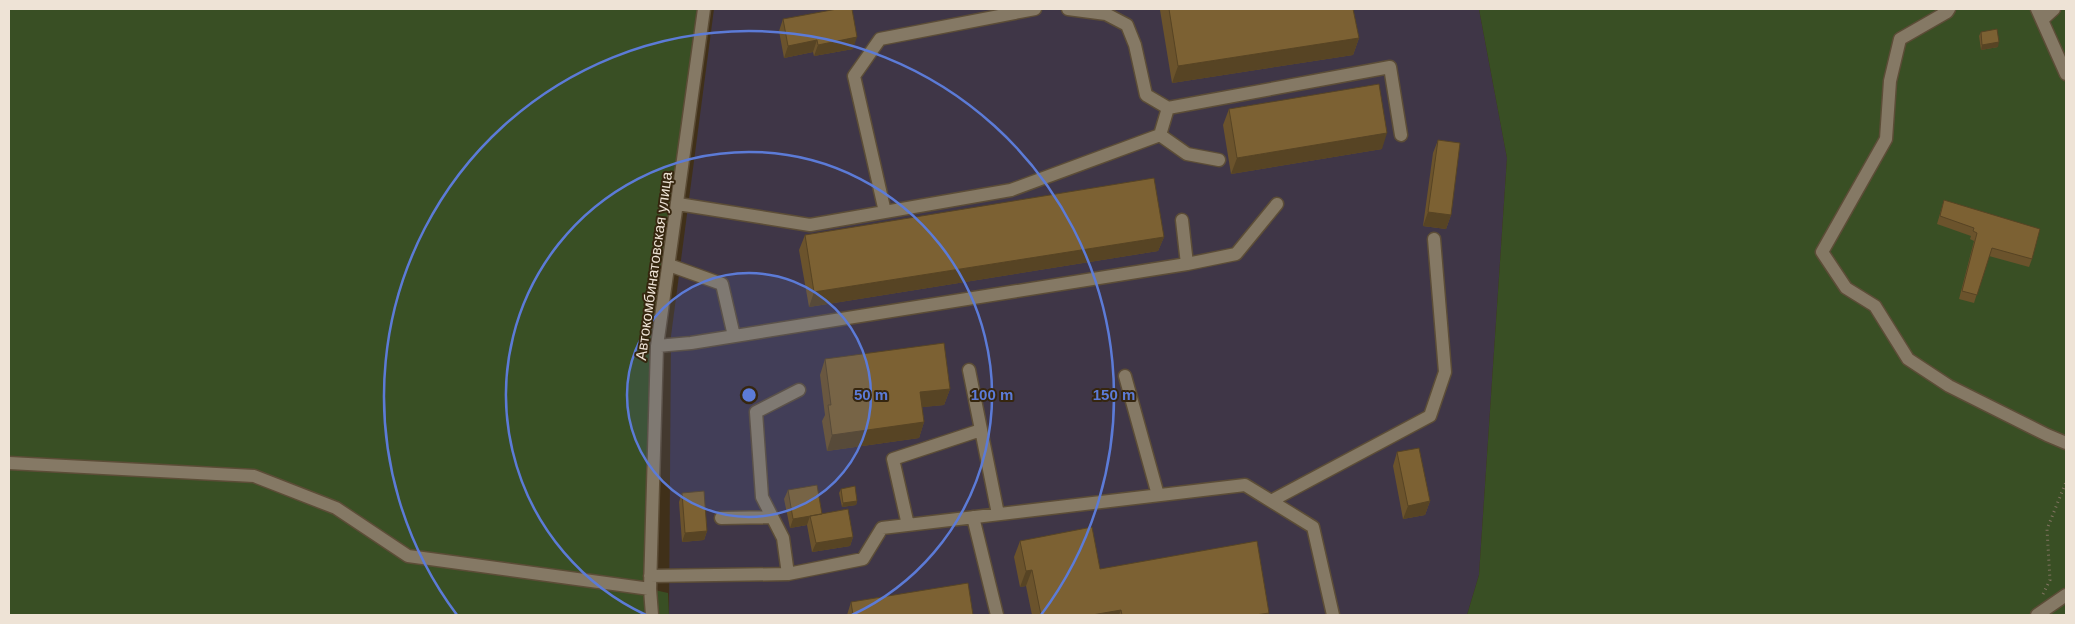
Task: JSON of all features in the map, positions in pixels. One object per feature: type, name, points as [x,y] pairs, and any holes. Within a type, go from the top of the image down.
[{"type":"street","name":"Автокомбинатовская улица","points":[[652,615],[650,583],[657,346],[704,9]]},
{"type":"street","points":[[884,212],[854,76],[880,39],[1035,9]]},
{"type":"street","points":[[1068,9],[1106,14],[1127,25],[1136,45],[1146,95],[1168,108],[1390,67],[1401,134]]},
{"type":"street","points":[[1949,9],[1900,39],[1890,81],[1886,139],[1822,252],[1846,288],[1875,306],[1908,359],[1949,386],[2066,443]]},
{"type":"street","points":[[2054,9],[2039,14],[2066,74]]},
{"type":"street","points":[[1160,135],[1168,108]]},
{"type":"street","points":[[678,204],[810,225],[1011,190],[1160,135]]},
{"type":"street","points":[[1160,135],[1188,154],[1219,160]]},
{"type":"street","points":[[657,346],[691,343],[1187,264],[1236,254],[1277,204]]},
{"type":"street","points":[[1182,220],[1187,264]]},
{"type":"street","points":[[1271,500],[1430,416],[1444,372],[1434,239]]},
{"type":"street","points":[[669,265],[722,284],[734,336]]},
{"type":"street","points":[[969,370],[998,514]]},
{"type":"street","points":[[1125,376],[1158,495]]},
{"type":"street","points":[[788,574],[783,538],[762,498],[756,412],[799,390]]},
{"type":"street","points":[[908,525],[892,459],[981,430]]},
{"type":"street","points":[[9,463],[254,476],[336,508],[408,556],[650,583],[788,574],[863,559],[882,528],[1246,484],[1313,527],[1333,615]]},
{"type":"street","points":[[720,518],[772,517]]},
{"type":"street","points":[[973,517],[997,615]]},
{"type":"street","points":[[2038,615],[2066,594]]},
{"type":"path","points":[[2041,598],[2050,580],[2047,529],[2066,482]]},
{"type":"shaded area","points":[[714,9],[1479,9],[1507,158],[1479,575],[1467,615],[669,615],[671,336]]},
{"type":"green space","points":[[9,9],[704,9],[657,346],[650,589],[668,593],[669,615],[9,615]]},
{"type":"green space","points":[[1479,9],[2066,9],[2066,615],[1467,615],[1479,575],[1507,158]]},
{"type":"building","points":[[837,9],[852,9],[857,37],[818,45],[817,40],[788,46],[783,19]]},
{"type":"building","points":[[1169,9],[1353,9],[1359,38],[1178,66]]},
{"type":"building","points":[[1997,29],[1999,42],[1982,45],[1981,32]]},
{"type":"building","points":[[1379,84],[1387,133],[1237,158],[1229,109]]},
{"type":"building","points":[[1438,140],[1460,143],[1451,215],[1428,212]]},
{"type":"building","points":[[1154,178],[1164,237],[814,292],[805,235]]},
{"type":"building","points":[[1944,200],[2040,229],[2032,259],[1992,248],[1977,295],[1962,291],[1977,233],[1973,231],[1974,228],[1940,216]]},
{"type":"building","points":[[944,343],[950,389],[920,392],[924,422],[832,435],[828,405],[831,405],[825,359]]},
{"type":"building","points":[[1419,448],[1430,501],[1408,506],[1397,452]]},
{"type":"building","points":[[817,485],[822,514],[793,519],[788,490]]},
{"type":"building","points":[[855,486],[857,501],[843,503],[841,489]]},
{"type":"building","points":[[704,491],[707,531],[685,533],[682,493]]},
{"type":"building","points":[[848,509],[853,537],[816,543],[810,516]]},
{"type":"building","points":[[1092,527],[1100,569],[1257,541],[1269,613],[1255,615],[1122,615],[1121,610],[1092,615],[1041,615],[1032,570],[1026,571],[1020,541]]},
{"type":"building","points":[[968,583],[973,615],[853,615],[851,602]]}]
